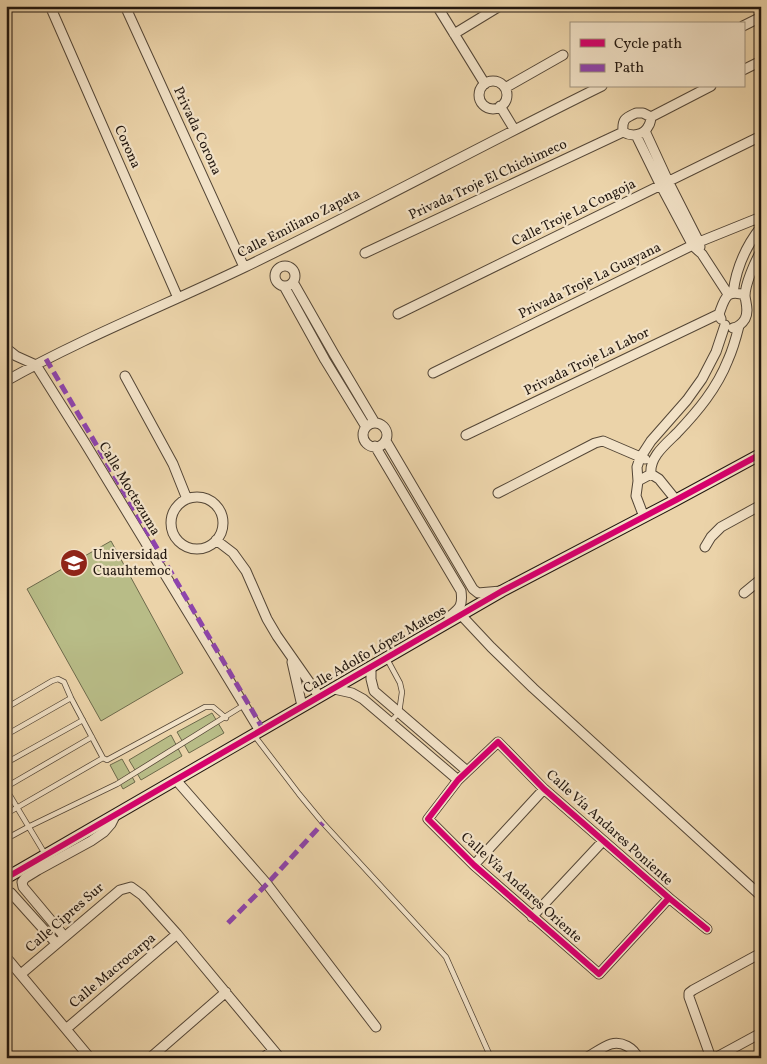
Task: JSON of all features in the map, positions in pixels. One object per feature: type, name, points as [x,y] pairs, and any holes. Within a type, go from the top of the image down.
[{"type":"street","name":"Corona","points":[[50,6],[178,298]]},
{"type":"street","name":"Privada Corona","points":[[125,6],[244,267]]},
{"type":"street","points":[[437,6],[485,84]]},
{"type":"street","points":[[454,34],[500,6]]},
{"type":"street","points":[[744,26],[761,17]]},
{"type":"street","points":[[504,88],[563,55]]},
{"type":"street","points":[[744,70],[761,61]]},
{"type":"street","points":[[496,82],[504,88],[506,96],[500,106],[491,109],[483,105],[479,96],[485,84],[496,82]]},
{"type":"street","name":"Calle Emiliano Zapata","points":[[6,381],[244,267],[598,88]]},
{"type":"street","points":[[651,117],[650,125],[645,131],[630,136],[623,132],[622,125],[626,118],[636,113],[651,117],[707,88]]},
{"type":"street","points":[[500,106],[514,129]]},
{"type":"street","points":[[645,131],[664,183]]},
{"type":"street","name":"Privada Troje El Chichimeco","points":[[365,253],[623,132]]},
{"type":"street","points":[[636,135],[702,254],[731,294],[745,295]]},
{"type":"street","name":"Calle Troje La Congoja","points":[[398,314],[761,136]]},
{"type":"street","name":"Privada Troje La Guayana","points":[[433,373],[696,244],[761,217]]},
{"type":"street","points":[[739,326],[732,328],[725,325],[719,314],[724,302],[731,294],[745,252],[761,227]]},
{"type":"street","points":[[676,500],[659,479],[651,474],[652,462],[662,448],[708,398],[718,382],[728,360],[739,326],[745,319],[747,303],[745,295],[754,264],[761,251]]},
{"type":"street","points":[[284,286],[293,282],[295,275],[292,269],[286,266],[277,270],[275,276],[278,282],[284,286],[325,360],[366,427]]},
{"type":"street","points":[[293,282],[375,423]]},
{"type":"street","name":"Privada Troje La Labor","points":[[466,436],[719,314]]},
{"type":"street","points":[[644,517],[636,496],[637,468],[640,458],[650,441],[688,400],[702,379],[716,352],[725,325]]},
{"type":"street","points":[[6,348],[16,356],[36,365]]},
{"type":"street","points":[[325,360],[334,354]]},
{"type":"street","name":"Calle Moctezuma","points":[[36,365],[245,705],[257,732]]},
{"type":"street","points":[[125,376],[173,464],[187,499]]},
{"type":"street","points":[[386,441],[379,446],[368,444],[364,434],[366,427],[375,423],[382,425],[386,430],[386,441],[473,589],[478,593],[502,591]]},
{"type":"street","points":[[498,493],[595,443],[603,441],[652,462]]},
{"type":"street","points":[[375,446],[461,591],[462,600],[458,610],[449,616],[443,625]]},
{"type":"street","name":"Calle Adolfo López Mateos","points":[[6,878],[502,591],[761,454]]},
{"type":"street","points":[[638,481],[651,474]]},
{"type":"street","points":[[195,497],[204,497],[218,507],[222,515],[223,524],[216,540],[202,548],[186,546],[179,542],[171,527],[171,519],[179,503],[195,497]]},
{"type":"street","points":[[705,547],[711,537],[721,527],[761,505]]},
{"type":"street","points":[[415,513],[425,508]]},
{"type":"street","points":[[216,540],[233,553],[246,571],[267,619],[319,696]]},
{"type":"street","points":[[744,593],[761,579]]},
{"type":"street","points":[[461,615],[533,688],[761,896]]},
{"type":"street","points":[[291,656],[302,706]]},
{"type":"street","points":[[334,689],[352,693],[363,699],[458,780],[467,771],[374,691],[371,668]]},
{"type":"street","name":"Calle Vía Andares Poniente","points":[[467,771],[498,742],[544,788],[603,841],[668,898],[707,929]]},
{"type":"street","points":[[176,780],[267,884],[376,1027]]},
{"type":"street","name":"Calle Vía Andares Oriente","points":[[458,780],[428,819],[474,865],[598,974],[668,898]]},
{"type":"street","points":[[474,865],[544,788]]},
{"type":"street","points":[[64,936],[23,887],[22,882],[38,870],[104,832],[116,814]]},
{"type":"street","points":[[532,917],[603,841]]},
{"type":"street","name":"Calle Cipres Sur","points":[[21,974],[120,890],[131,887],[142,894],[178,934]]},
{"type":"street","points":[[6,892],[11,893],[56,943]]},
{"type":"street","points":[[178,934],[280,1058]]},
{"type":"street","name":"Calle Macrocarpa","points":[[66,1029],[178,934]]},
{"type":"street","points":[[761,953],[689,993],[713,1058],[761,1033]]},
{"type":"street","points":[[6,957],[90,1058]]},
{"type":"street","points":[[150,1058],[226,992]]},
{"type":"street","points":[[586,1058],[612,1043],[627,1045],[638,1058]]},
{"type":"street","points":[[263,1058],[274,1050]]},
{"type":"lane","points":[[387,659],[400,683],[402,692],[398,713],[390,722]]},
{"type":"lane","points":[[6,708],[52,681],[58,679],[64,682],[103,758]]},
{"type":"lane","points":[[6,735],[71,698]]},
{"type":"lane","points":[[6,839],[116,784],[245,705]]},
{"type":"lane","points":[[6,814],[103,758],[110,759],[205,707],[213,707],[226,718]]},
{"type":"lane","points":[[6,763],[83,720]]},
{"type":"lane","points":[[257,732],[299,794],[323,823],[446,957],[491,1058]]},
{"type":"lane","points":[[45,855],[6,788],[92,737]]},
{"type":"green space","points":[[111,541],[183,673],[101,721],[27,589]]},
{"type":"green space","points":[[212,713],[224,733],[189,753],[177,732]]},
{"type":"green space","points":[[171,735],[182,756],[141,780],[129,760]]},
{"type":"green space","points":[[122,759],[135,782],[123,789],[110,765]]},
{"type":"marked path","points":[[46,359],[263,729]]},
{"type":"marked path","points":[[228,923],[323,823]]},
{"type":"cycle path","points":[[6,878],[502,591],[761,454]]},
{"type":"cycle path","points":[[669,898],[599,974],[474,865],[428,819],[458,780],[498,742],[544,789],[707,929]]},
{"type":"place","name":"Universidad Cuauhtemoc","points":[[74,563]]}]
